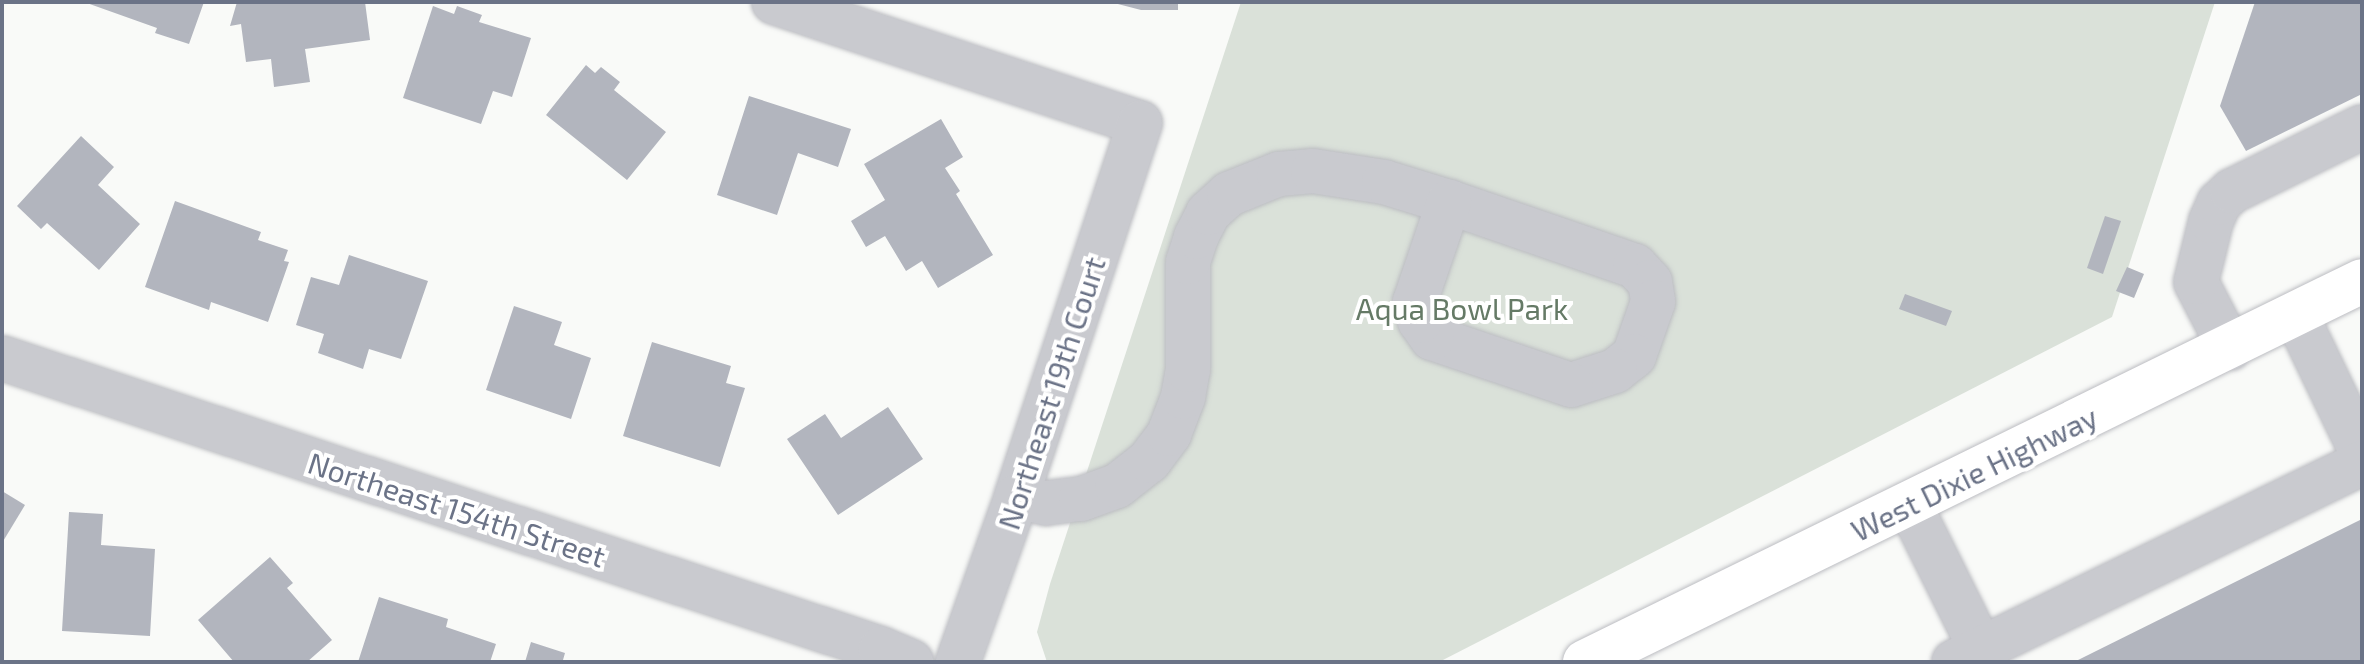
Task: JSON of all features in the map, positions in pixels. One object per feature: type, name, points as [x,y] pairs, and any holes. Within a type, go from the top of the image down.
[{"type":"main road","name":"West Dixie Highway","points":[[1585,662],[1910,506],[2362,281]]},
{"type":"street","name":"Northeast 19th Court","points":[[774,2],[1140,123],[1017,496],[958,662]]},
{"type":"street","points":[[2230,348],[2196,282],[2211,221],[2219,203],[2232,191],[2362,127]]},
{"type":"street","points":[[1017,496],[1046,503],[1081,499],[1117,486],[1149,461],[1169,434],[1183,397],[1188,370],[1188,262],[1208,213],[1229,194],[1279,174],[1313,171],[1384,182],[1449,202],[1635,266],[1650,282],[1653,302],[1634,356],[1615,371],[1571,385],[1432,338],[1420,321],[1415,302],[1449,202]]},
{"type":"street","points":[[2296,315],[2362,453]]},
{"type":"street","name":"Northeast 154th Street","points":[[2,358],[881,649],[911,662]]},
{"type":"street","points":[[1910,506],[1968,656],[2362,463]]},
{"type":"green space","name":"Aqua Bowl Park","points":[[1241,2],[2215,2],[2112,317],[1439,662],[1047,662],[1037,632],[1050,584]]},
{"type":"building","points":[[84,2],[204,2],[189,44],[155,33],[157,28]]},
{"type":"building","points":[[237,2],[365,2],[370,40],[305,49],[310,82],[274,87],[271,59],[246,62],[241,24],[230,26]]},
{"type":"building","points":[[1178,2],[1178,10],[1141,10],[1114,3]]},
{"type":"building","points":[[2255,2],[2362,2],[2362,94],[2246,151],[2220,106]]},
{"type":"building","points":[[433,6],[454,14],[457,6],[482,15],[479,22],[531,38],[512,97],[493,91],[481,124],[403,98]]},
{"type":"building","points":[[586,65],[595,73],[601,67],[620,82],[614,90],[666,132],[627,180],[546,115]]},
{"type":"building","points":[[749,96],[851,129],[838,167],[798,153],[777,215],[717,195]]},
{"type":"building","points":[[941,119],[963,157],[945,168],[960,191],[956,194],[993,255],[938,288],[922,261],[906,271],[885,236],[866,247],[851,221],[885,200],[864,164]]},
{"type":"building","points":[[81,136],[114,167],[98,185],[140,224],[99,270],[47,223],[41,229],[17,206]]},
{"type":"building","points":[[175,201],[261,232],[258,240],[288,250],[284,261],[289,262],[268,322],[211,302],[209,310],[145,287]]},
{"type":"building","points":[[2105,216],[2121,221],[2103,274],[2087,268]]},
{"type":"building","points":[[349,255],[428,281],[401,359],[369,349],[363,369],[318,353],[324,334],[296,325],[311,277],[339,285]]},
{"type":"building","points":[[2127,267],[2144,274],[2134,298],[2116,291]]},
{"type":"building","points":[[1905,294],[1952,311],[1946,326],[1899,309]]},
{"type":"building","points":[[514,306],[562,322],[554,345],[591,358],[571,419],[486,390]]},
{"type":"building","points":[[652,342],[731,366],[726,383],[745,388],[720,467],[623,436]]},
{"type":"building","points":[[888,407],[923,459],[838,515],[787,439],[825,414],[841,438]]},
{"type":"building","points":[[2,491],[25,505],[2,543]]},
{"type":"building","points":[[69,512],[103,514],[101,545],[155,549],[150,636],[62,631]]},
{"type":"building","points":[[2362,519],[2362,662],[2074,662]]},
{"type":"building","points":[[270,557],[293,583],[287,588],[332,640],[307,662],[234,662],[198,620]]},
{"type":"building","points":[[379,597],[448,619],[446,627],[496,644],[490,662],[358,662]]},
{"type":"building","points":[[531,642],[565,653],[563,660],[569,662],[525,662]]}]
